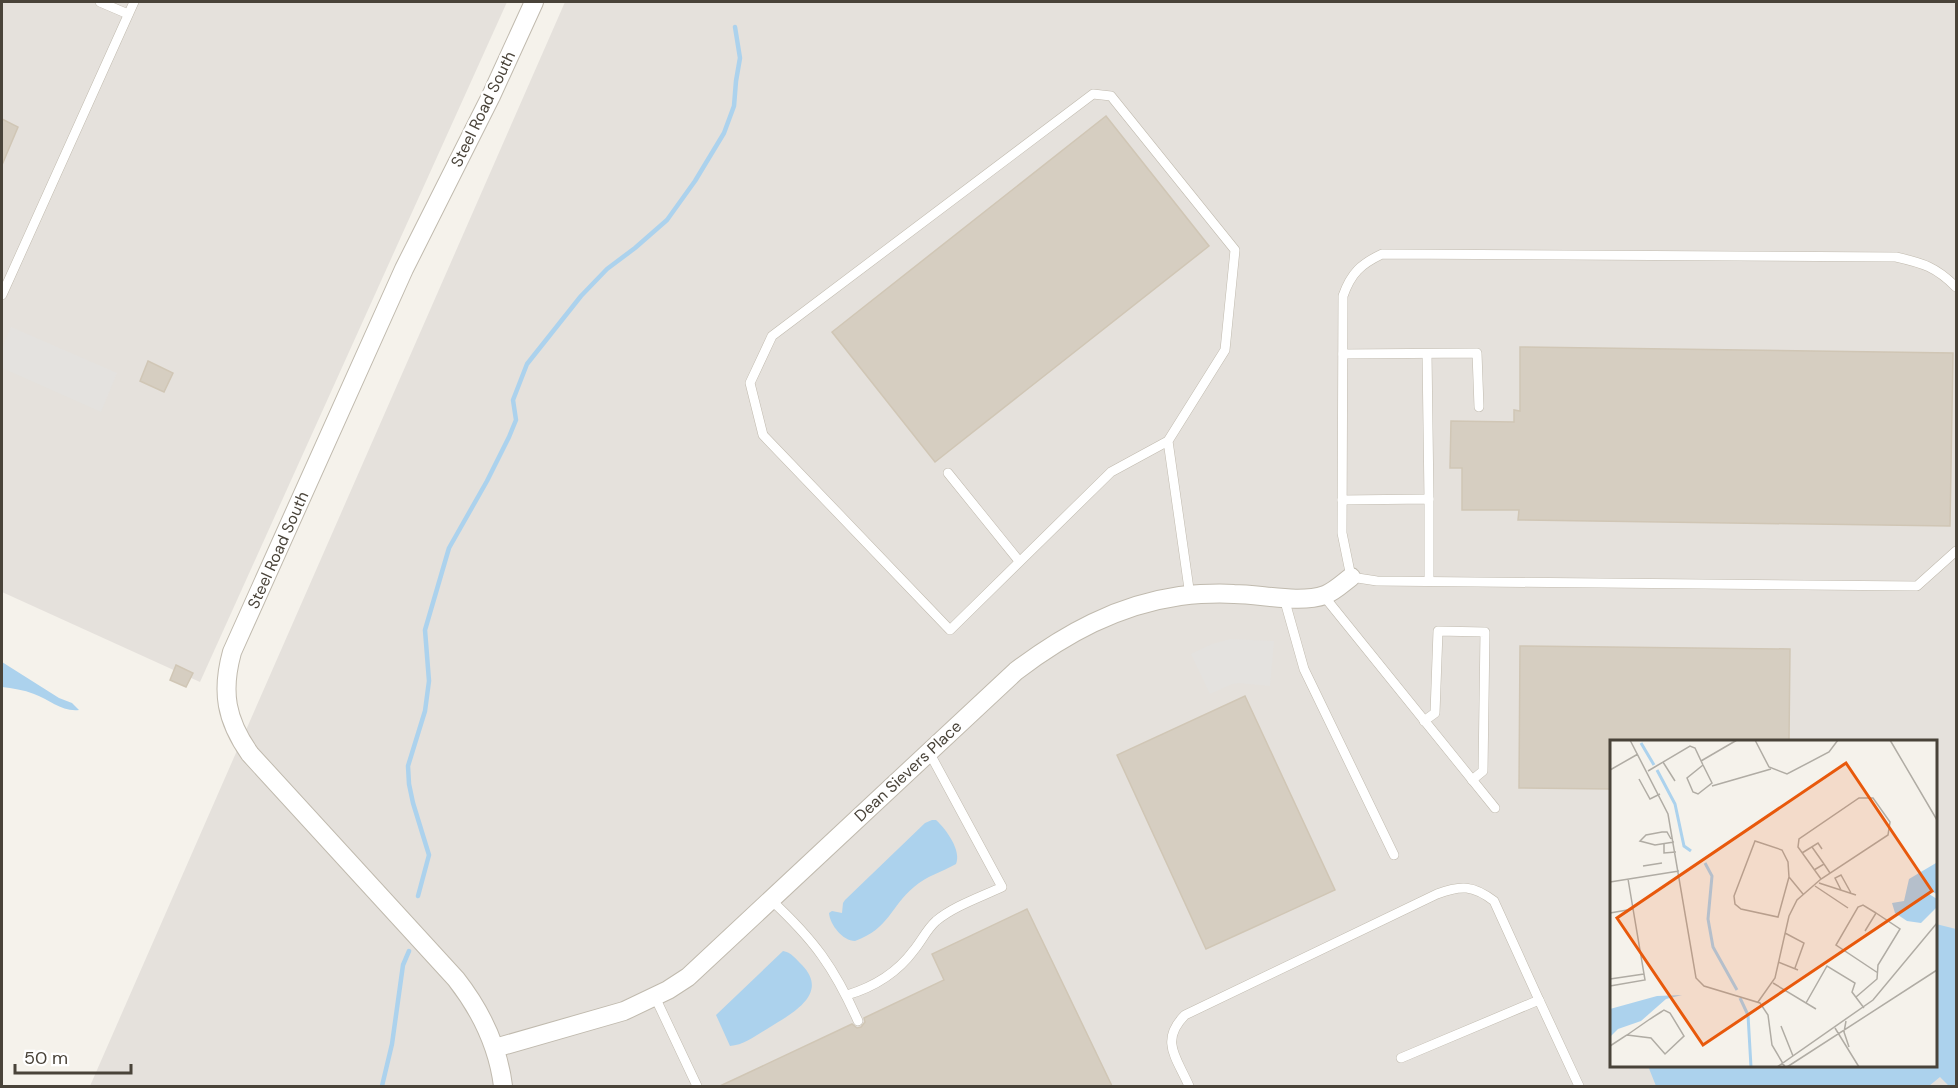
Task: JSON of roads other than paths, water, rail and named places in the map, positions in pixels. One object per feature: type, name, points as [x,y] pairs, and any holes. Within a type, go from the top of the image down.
[{"type":"street","name":"Steel Road South","points":[[503,1086],[495,1048],[486,1023],[469,996],[250,754],[233,725],[228,708],[226,686],[232,652],[274,558],[404,270],[491,96],[534,2]]},
{"type":"street","name":"Dean Sievers Place","points":[[495,1048],[624,1011],[655,997],[694,972],[1016,671],[1049,646],[1098,619],[1151,602],[1190,596],[1234,594],[1284,598],[1323,595],[1352,577]]},
{"type":"lane","points":[[100,2],[128,14]]},
{"type":"lane","points":[[2,295],[134,2]]},
{"type":"lane","points":[[1094,94],[1111,96],[1235,250],[1225,350],[1168,441],[1111,472],[950,630],[762,435],[750,383],[771,336],[1094,94]]},
{"type":"lane","points":[[1956,287],[1941,271],[1921,262],[1896,257],[1382,254],[1361,265],[1347,285],[1343,296],[1342,500],[1342,533],[1352,577],[1377,581],[1917,586],[1956,551]]},
{"type":"lane","points":[[1343,354],[1477,353],[1479,407]]},
{"type":"lane","points":[[1427,354],[1429,581]]},
{"type":"lane","points":[[1168,441],[1190,596]]},
{"type":"lane","points":[[948,473],[1019,561]]},
{"type":"lane","points":[[1342,500],[1429,499]]},
{"type":"lane","points":[[1323,595],[1495,808]]},
{"type":"lane","points":[[1284,598],[1304,669],[1394,855]]},
{"type":"lane","points":[[1424,721],[1435,713],[1438,631],[1485,632],[1483,771],[1472,780]]},
{"type":"lane","points":[[847,995],[870,987],[891,974],[909,957],[929,928],[942,916],[1002,887],[929,752]]},
{"type":"lane","points":[[1189,1086],[1171,1044],[1171,1034],[1175,1025],[1185,1015],[1456,887],[1481,891],[1494,901],[1579,1086]]},
{"type":"lane","points":[[771,900],[812,941],[833,969],[858,1021]]},
{"type":"lane","points":[[655,997],[697,1086]]},
{"type":"lane","points":[[1401,1058],[1539,1000]]},
{"type":"water","points":[[2,662],[59,698],[72,703],[79,710],[62,707],[26,691],[2,687]]},
{"type":"water","points":[[932,820],[940,824],[952,840],[957,853],[956,864],[919,883],[883,923],[867,936],[855,941],[838,932],[829,913],[832,911],[842,913],[845,900],[925,823]]},
{"type":"water","points":[[1937,924],[1956,929],[1956,1086],[1949,1086],[1940,1077],[1929,1086],[1656,1086],[1648,1067],[1937,1067]]},
{"type":"water","points":[[783,951],[793,956],[810,976],[812,986],[809,995],[804,1003],[786,1017],[749,1040],[730,1046],[716,1015]]},
{"type":"waterway","points":[[418,896],[429,855],[413,803],[408,766],[425,711],[429,681],[425,630],[449,548],[509,437],[516,420],[513,400],[527,364],[581,296],[607,269],[667,220],[695,181],[724,133],[734,106],[740,58],[735,27]]},
{"type":"waterway","points":[[382,1086],[392,1044],[403,965],[409,951]]}]
